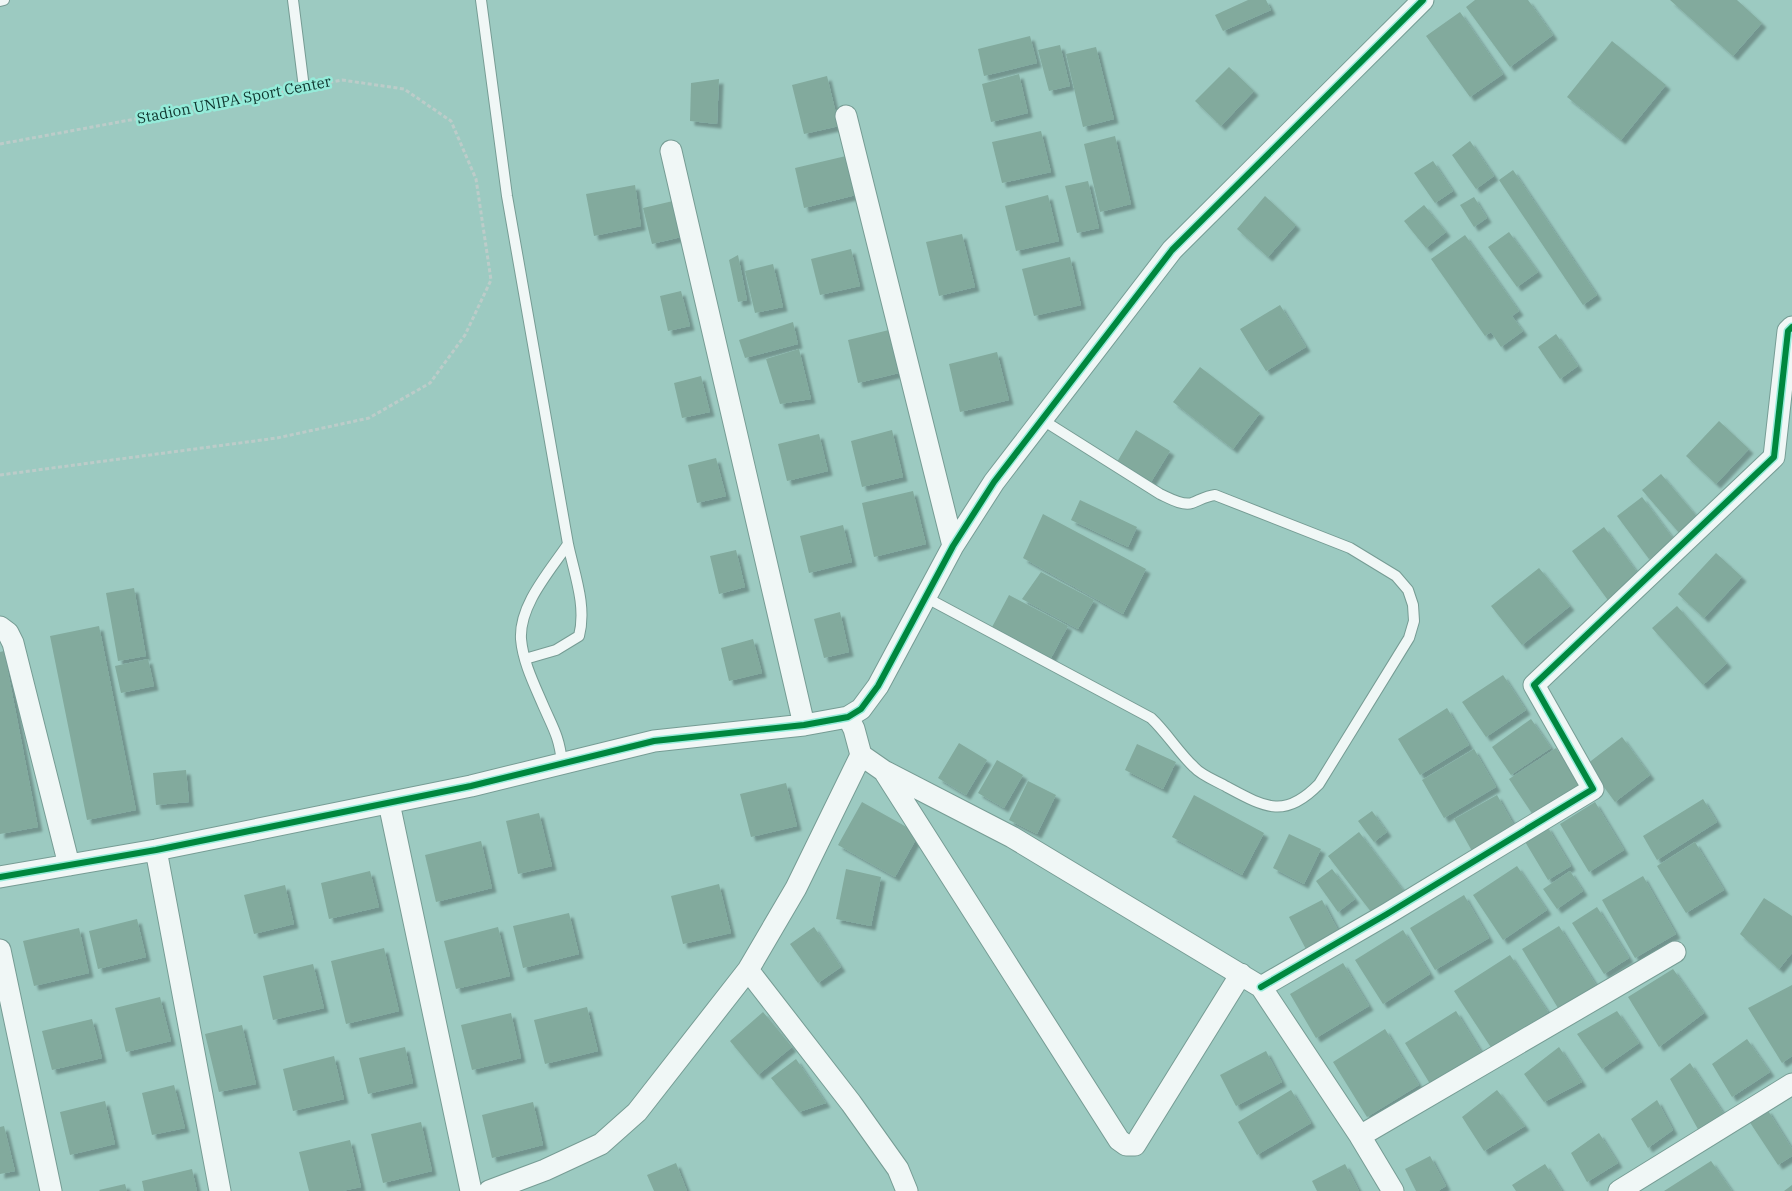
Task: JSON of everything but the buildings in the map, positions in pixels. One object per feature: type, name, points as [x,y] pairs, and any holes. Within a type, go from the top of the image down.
[{"type":"street","points":[[0,877],[156,850],[471,786],[562,762],[654,741],[804,725],[848,717],[861,709],[878,686],[953,546],[994,482],[1172,250],[1423,0]]},
{"type":"street","points":[[846,116],[953,546]]},
{"type":"street","points":[[671,151],[804,725]]},
{"type":"street","points":[[1261,987],[1387,914],[1592,788],[1534,685],[1774,457],[1788,330],[1792,327]]},
{"type":"street","points":[[0,627],[8,633],[13,643],[69,864]]},
{"type":"street","points":[[488,1191],[545,1170],[601,1144],[636,1112],[748,970],[796,888],[861,755],[854,729],[848,717]]},
{"type":"street","points":[[861,755],[884,770],[1012,837],[1261,987],[1360,1136],[1393,1191]]},
{"type":"street","points":[[884,770],[1119,1140],[1126,1145],[1135,1145],[1241,974]]},
{"type":"street","points":[[389,802],[471,1191]]},
{"type":"street","points":[[156,850],[220,1191]]},
{"type":"street","points":[[0,950],[51,1191]]},
{"type":"street","points":[[1360,1136],[1675,952]]},
{"type":"street","points":[[748,970],[851,1103],[898,1169],[907,1191]]},
{"type":"street","points":[[1619,1191],[1792,1084]]},
{"type":"lane","points":[[0,1],[4,0]]},
{"type":"lane","points":[[293,0],[304,88]]},
{"type":"lane","points":[[481,0],[507,196],[568,544],[581,603],[582,626],[579,636],[556,650],[525,659]]},
{"type":"lane","points":[[925,597],[1151,718],[1168,735],[1181,754],[1196,770],[1256,802],[1290,806],[1304,798],[1319,784],[1409,638],[1414,621],[1413,605],[1408,590],[1396,576],[1350,548],[1215,495],[1203,497],[1190,503],[1178,502],[1160,494],[1041,419]]},
{"type":"lane","points":[[562,762],[557,731],[544,706],[525,659],[521,638],[524,618],[536,591],[568,544]]},
{"type":"cycle path","points":[[0,877],[156,850],[471,786],[654,741],[804,725],[848,717],[861,709],[878,686],[953,546],[994,482],[1172,250],[1423,0]]},
{"type":"cycle path","points":[[1261,987],[1387,914],[1593,789],[1534,685],[1774,457],[1788,331],[1792,327]]}]
